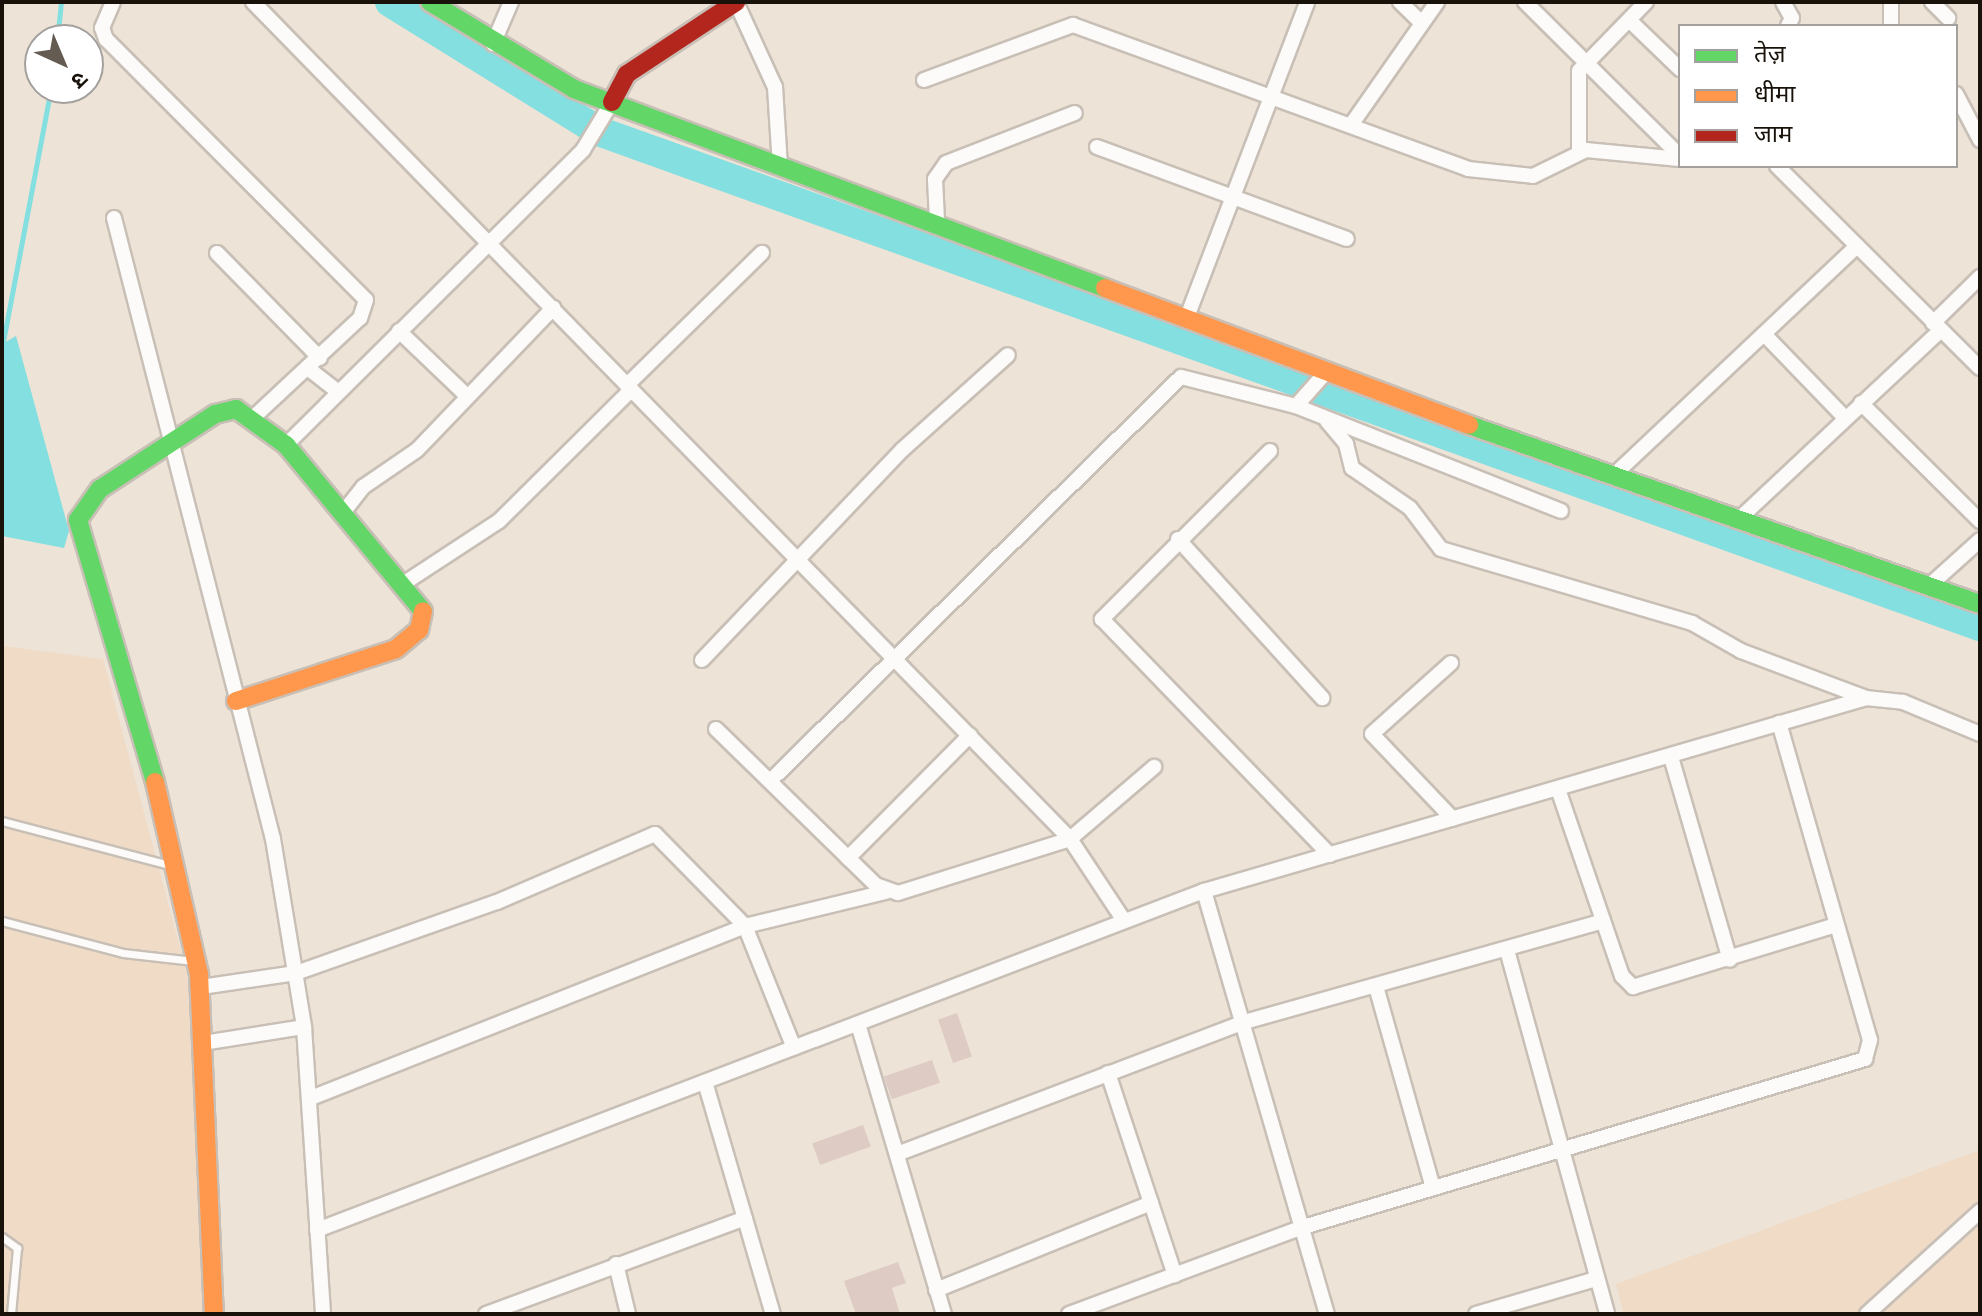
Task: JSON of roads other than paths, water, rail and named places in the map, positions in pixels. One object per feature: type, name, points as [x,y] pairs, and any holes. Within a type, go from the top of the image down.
[{"type":"street","points":[[113,2],[102,28],[106,39],[366,300],[365,312],[315,363],[254,417]]},
{"type":"street","points":[[253,2],[629,387],[801,557],[1070,839],[1123,919]]},
{"type":"street","points":[[430,2],[550,79],[610,109],[937,220],[1187,317],[1324,375],[1980,604]]},
{"type":"street","points":[[493,44],[511,2]]},
{"type":"street","points":[[286,445],[597,134],[627,74],[736,2],[775,87],[780,166]]},
{"type":"street","points":[[1187,317],[1307,2]]},
{"type":"street","points":[[1400,2],[1422,23]]},
{"type":"street","points":[[1351,125],[1437,2]]},
{"type":"street","points":[[1525,2],[1678,156]]},
{"type":"street","points":[[1579,152],[1576,79],[1586,61],[1646,2]]},
{"type":"street","points":[[1783,2],[1791,11],[1788,24]]},
{"type":"street","points":[[1891,2],[1891,24]]},
{"type":"street","points":[[1932,2],[1948,18]]},
{"type":"street","points":[[1629,20],[1678,67]]},
{"type":"street","points":[[924,80],[1073,25],[1483,172],[1533,176],[1579,152],[1678,158]]},
{"type":"street","points":[[1958,98],[1980,140]]},
{"type":"street","points":[[937,220],[935,179],[946,163],[1075,113]]},
{"type":"street","points":[[1097,147],[1347,239]]},
{"type":"street","points":[[1787,169],[1857,246],[1980,368]]},
{"type":"street","points":[[114,218],[273,839],[304,1027],[323,1314]]},
{"type":"street","points":[[1614,475],[1857,246]]},
{"type":"street","points":[[217,253],[338,392]]},
{"type":"street","points":[[406,582],[499,521],[762,253]]},
{"type":"street","points":[[1739,519],[1861,403],[1980,277]]},
{"type":"street","points":[[342,514],[467,396],[553,308]]},
{"type":"street","points":[[399,331],[467,396]]},
{"type":"street","points":[[1764,334],[1845,418]]},
{"type":"street","points":[[702,660],[902,450],[1008,355]]},
{"type":"street","points":[[1298,403],[1324,375]]},
{"type":"street","points":[[770,781],[894,655],[1181,377],[1298,403],[1324,418],[1561,511]]},
{"type":"street","points":[[1861,403],[1980,521]]},
{"type":"street","points":[[214,1314],[201,987],[180,868],[78,520],[89,498],[169,441],[225,410],[254,417],[286,445],[342,514],[406,582],[424,608],[412,638],[236,701]]},
{"type":"street","points":[[1324,418],[1346,444],[1352,468],[1410,508],[1441,549],[1692,623],[1741,651],[1866,698],[1903,702],[1980,734]]},
{"type":"street","points":[[1270,451],[1105,610],[1105,627],[1330,855]]},
{"type":"street","points":[[1178,539],[1322,698]]},
{"type":"street","points":[[1930,585],[1980,540]]},
{"type":"street","points":[[1451,663],[1372,734],[1453,819]]},
{"type":"street","points":[[317,1230],[858,1024],[1123,919],[1204,891],[1866,698]]},
{"type":"street","points":[[1069,1314],[1300,1228],[1865,1059],[1870,1040],[1779,723]]},
{"type":"street","points":[[716,729],[886,892]]},
{"type":"street","points":[[848,858],[970,735]]},
{"type":"street","points":[[1671,757],[1730,960]]},
{"type":"street","points":[[311,1098],[745,926],[886,892],[1070,839],[1154,767]]},
{"type":"street","points":[[1558,789],[1603,921],[1633,987],[1730,960],[1836,925]]},
{"type":"street","points":[[201,987],[296,973],[497,902],[650,835],[665,840],[745,926],[794,1048]]},
{"type":"street","points":[[1204,891],[1327,1314]]},
{"type":"street","points":[[897,1154],[1244,1022],[1377,990],[1603,921]]},
{"type":"street","points":[[1507,950],[1607,1314]]},
{"type":"street","points":[[1377,990],[1433,1188]]},
{"type":"street","points":[[858,1024],[944,1314]]},
{"type":"street","points":[[203,1043],[304,1027]]},
{"type":"street","points":[[1108,1073],[1175,1275]]},
{"type":"street","points":[[705,1082],[773,1314]]},
{"type":"street","points":[[936,1290],[1151,1203]]},
{"type":"street","points":[[486,1314],[745,1218]]},
{"type":"street","points":[[1871,1313],[1978,1218]]},
{"type":"street","points":[[616,1264],[628,1314]]},
{"type":"street","points":[[1476,1314],[1596,1279]]},
{"type":"lane","points":[[2,821],[180,868]]},
{"type":"lane","points":[[2,921],[123,953],[196,961]]},
{"type":"lane","points":[[2,1237],[17,1248],[11,1314]]},
{"type":"water","points":[[16,336],[69,531],[64,548],[2,536],[2,344]]},
{"type":"waterway","points":[[59,24],[61,2]]},
{"type":"waterway","points":[[390,2],[598,131],[1980,626]]},
{"type":"waterway","points":[[2,347],[48,104]]}]
